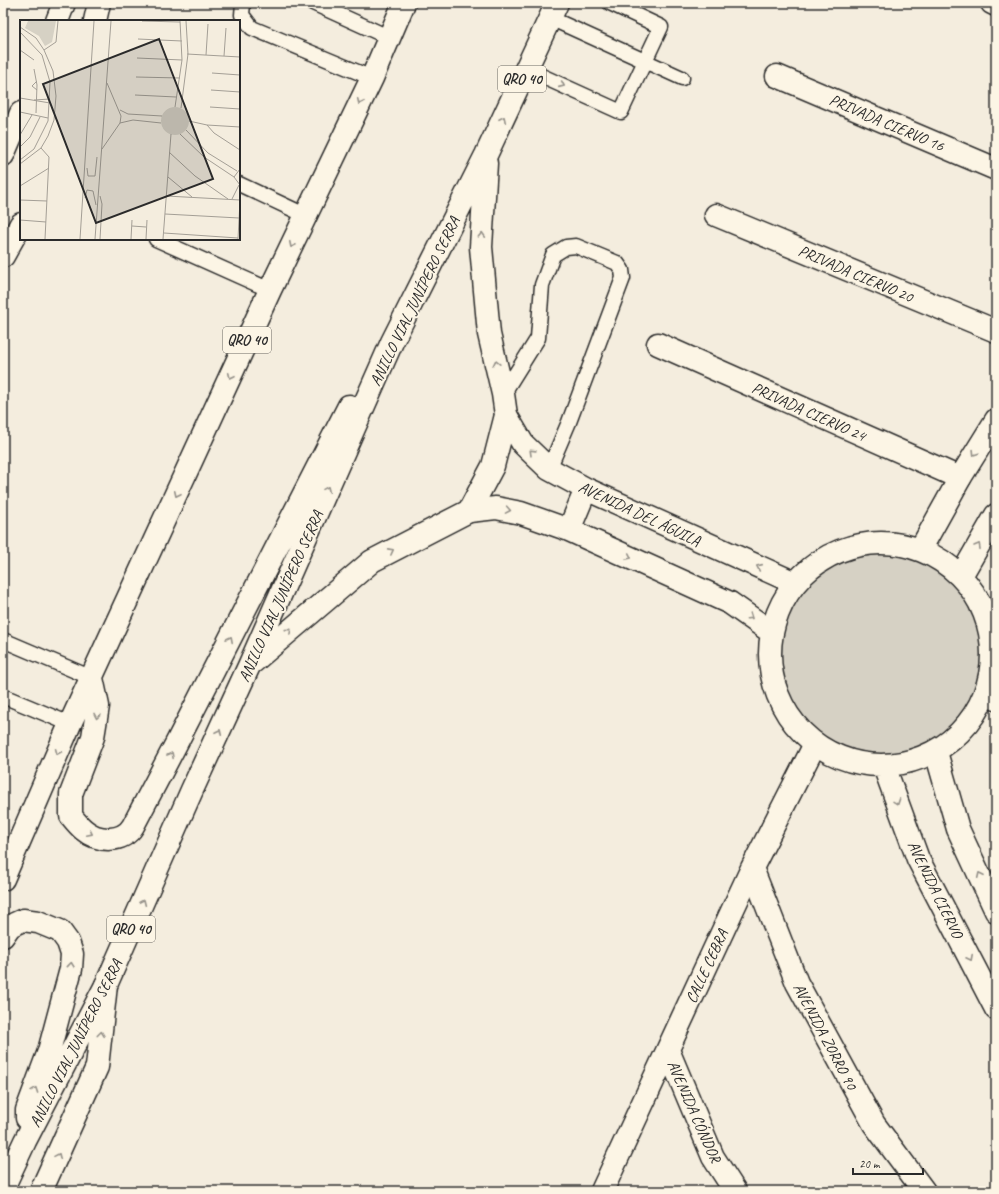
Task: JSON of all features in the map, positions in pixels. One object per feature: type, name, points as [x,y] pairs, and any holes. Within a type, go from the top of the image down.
[{"type":"main road","points":[[58,20],[64,3]]},
{"type":"main road","points":[[95,20],[99,3]]},
{"type":"main road","name":"QRO 40","points":[[3,880],[70,724],[270,290],[307,216],[372,78],[388,37],[404,3]]},
{"type":"main road","points":[[992,3],[996,5]]},
{"type":"main road","name":"ANILLO VIAL JUNÍPERO SERRA","points":[[3,1188],[25,1141],[106,985],[392,342],[486,155],[554,11]]},
{"type":"main road","name":"PRIVADA CIERVO 16","points":[[777,76],[996,169]]},
{"type":"main road","points":[[6,141],[20,116]]},
{"type":"main road","points":[[469,511],[493,466],[505,405],[489,334],[481,247],[486,155]]},
{"type":"main road","name":"PRIVADA CIERVO 20","points":[[716,215],[996,331]]},
{"type":"main road","points":[[3,256],[20,226]]},
{"type":"main road","points":[[92,678],[98,706],[92,737],[71,794],[71,816],[84,831],[98,837],[109,839],[122,837],[130,832],[356,392],[392,342]]},
{"type":"main road","name":"PRIVADA CIERVO 24","points":[[658,344],[960,478]]},
{"type":"main road","name":"AVENIDA DEL ÁGUILA","points":[[505,405],[523,444],[549,469],[586,489],[795,583]]},
{"type":"main road","points":[[920,550],[960,478],[996,420]]},
{"type":"main road","points":[[569,530],[586,489]]},
{"type":"main road","points":[[249,666],[372,561],[469,511],[496,508],[521,513],[569,530],[730,603],[771,632]]},
{"type":"main road","points":[[961,576],[996,515]]},
{"type":"main road","points":[[877,542],[899,544],[920,550],[942,560],[961,576],[980,601],[991,630],[993,662],[991,697],[966,727],[936,752],[911,762],[884,766],[848,760],[815,744],[792,722],[777,695],[770,664],[771,632],[778,609],[795,583],[818,561],[846,548],[877,542]]},
{"type":"main road","name":"CALLE CEBRA","points":[[603,1191],[752,868],[815,744]]},
{"type":"main road","points":[[936,752],[958,830],[996,911]]},
{"type":"main road","name":"AVENIDA CIERVO","points":[[884,766],[918,859],[996,1009]]},
{"type":"main road","points":[[3,858],[24,834]]},
{"type":"main road","name":"AVENIDA ZORRO 90","points":[[752,868],[797,983],[874,1124],[924,1191]]},
{"type":"main road","points":[[3,936],[10,926],[23,920],[38,922],[60,931],[68,942],[72,954],[71,969],[49,1051],[27,1110],[25,1141]]},
{"type":"main road","points":[[41,1191],[97,1067],[106,985]]},
{"type":"main road","name":"AVENIDA CÓNDOR","points":[[668,1050],[713,1156],[736,1191]]},
{"type":"lane","points":[[243,3],[242,15],[252,28],[372,78]]},
{"type":"lane","points":[[313,3],[388,37]]},
{"type":"lane","points":[[526,69],[621,112],[661,27],[610,3]]},
{"type":"lane","points":[[554,11],[645,61],[682,78]]},
{"type":"lane","points":[[240,184],[307,216]]},
{"type":"lane","points":[[158,240],[270,290]]},
{"type":"lane","points":[[505,405],[538,338],[542,285],[553,255],[566,247],[576,246],[617,263],[622,270],[622,278],[569,422],[549,469]]},
{"type":"lane","points":[[3,640],[92,678]]},
{"type":"lane","points":[[3,696],[70,724]]},
{"type":"shaded area","points":[[871,545],[893,545],[913,549],[933,557],[959,576],[978,602],[982,611],[990,642],[990,664],[982,695],[978,704],[959,730],[933,749],[913,757],[893,761],[871,761],[851,757],[831,749],[813,737],[798,722],[786,704],[778,684],[774,664],[774,642],[778,622],[786,602],[798,584],[813,569],[831,557],[851,549]]}]
